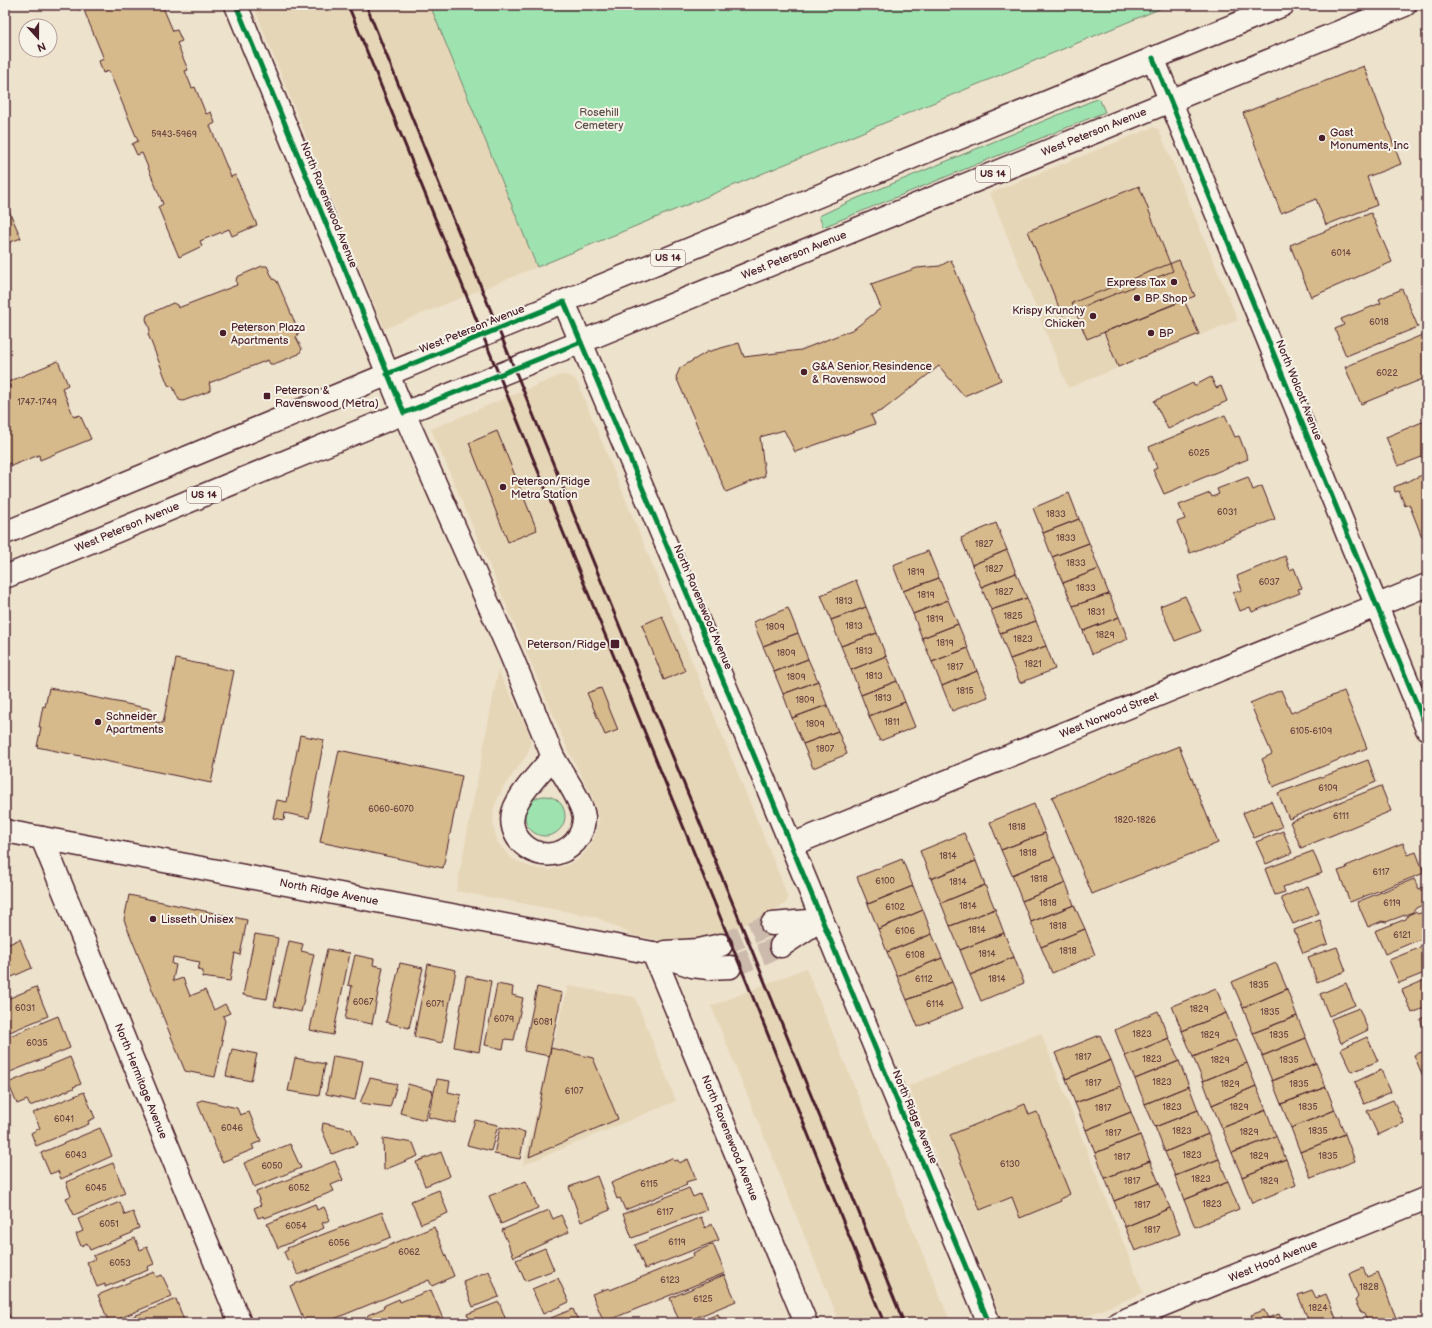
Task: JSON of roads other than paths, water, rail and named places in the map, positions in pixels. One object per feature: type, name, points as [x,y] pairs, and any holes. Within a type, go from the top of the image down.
[{"type":"main road","name":"North Ravenswood Avenue","points":[[236,5],[387,374],[511,655],[553,757]]},
{"type":"main road","name":"West Peterson Avenue","points":[[5,533],[1283,5]]},
{"type":"main road","name":"West Peterson Avenue","points":[[5,577],[1405,5]]},
{"type":"main road","name":"North Wolcott Avenue","points":[[1153,58],[1427,729]]},
{"type":"main road","name":"North Ravenswood Avenue","points":[[564,302],[693,608],[821,920]]},
{"type":"main road","name":"West Norwood Street","points":[[790,845],[1427,585]]},
{"type":"main road","name":"North Ridge Avenue","points":[[5,831],[653,953],[692,966],[709,968],[730,967]]},
{"type":"main road","name":"North Hermitage Avenue","points":[[42,838],[240,1323]]},
{"type":"main road","name":"North Ridge Avenue","points":[[821,920],[989,1323]]},
{"type":"main road","points":[[772,924],[821,920]]},
{"type":"main road","points":[[781,946],[821,920]]},
{"type":"main road","name":"North Ridge Avenue","points":[[653,953],[699,950],[721,945]]},
{"type":"main road","name":"North Ravenswood Avenue","points":[[653,953],[806,1323]]},
{"type":"main road","name":"West Hood Avenue","points":[[1118,1323],[1427,1198]]},
{"type":"tunnel","points":[[721,945],[772,924]]},
{"type":"tunnel","points":[[730,967],[781,946]]},
{"type":"railway","points":[[348,5],[750,990],[884,1323]]},
{"type":"railway","points":[[366,5],[904,1323]]},
{"type":"place","name":"Gast Monuments, Inc","points":[[1322,138]]},
{"type":"place","name":"Express Tax","points":[[1174,282]]},
{"type":"place","name":"BP Shop","points":[[1137,298]]},
{"type":"place","name":"Krispy Krunchy Chicken","points":[[1093,316]]},
{"type":"place","name":"Peterson Plaza Apartments","points":[[223,333]]},
{"type":"place","name":"BP","points":[[1151,333]]},
{"type":"place","name":"G&A Senior Resindence & Ravenswood","points":[[804,372]]},
{"type":"place","name":"Peterson & Ravenswood (Metra)","points":[[267,396]]},
{"type":"place","name":"Peterson/Ridge Metra Station","points":[[503,487]]},
{"type":"place","name":"Peterson/Ridge","points":[[615,644]]},
{"type":"place","name":"Schneider Apartments","points":[[98,722]]},
{"type":"place","name":"Lisseth Unisex","points":[[153,919]]},
{"type":"park label","name":"Rosehill Cemetery","points":[[599,118]]}]
